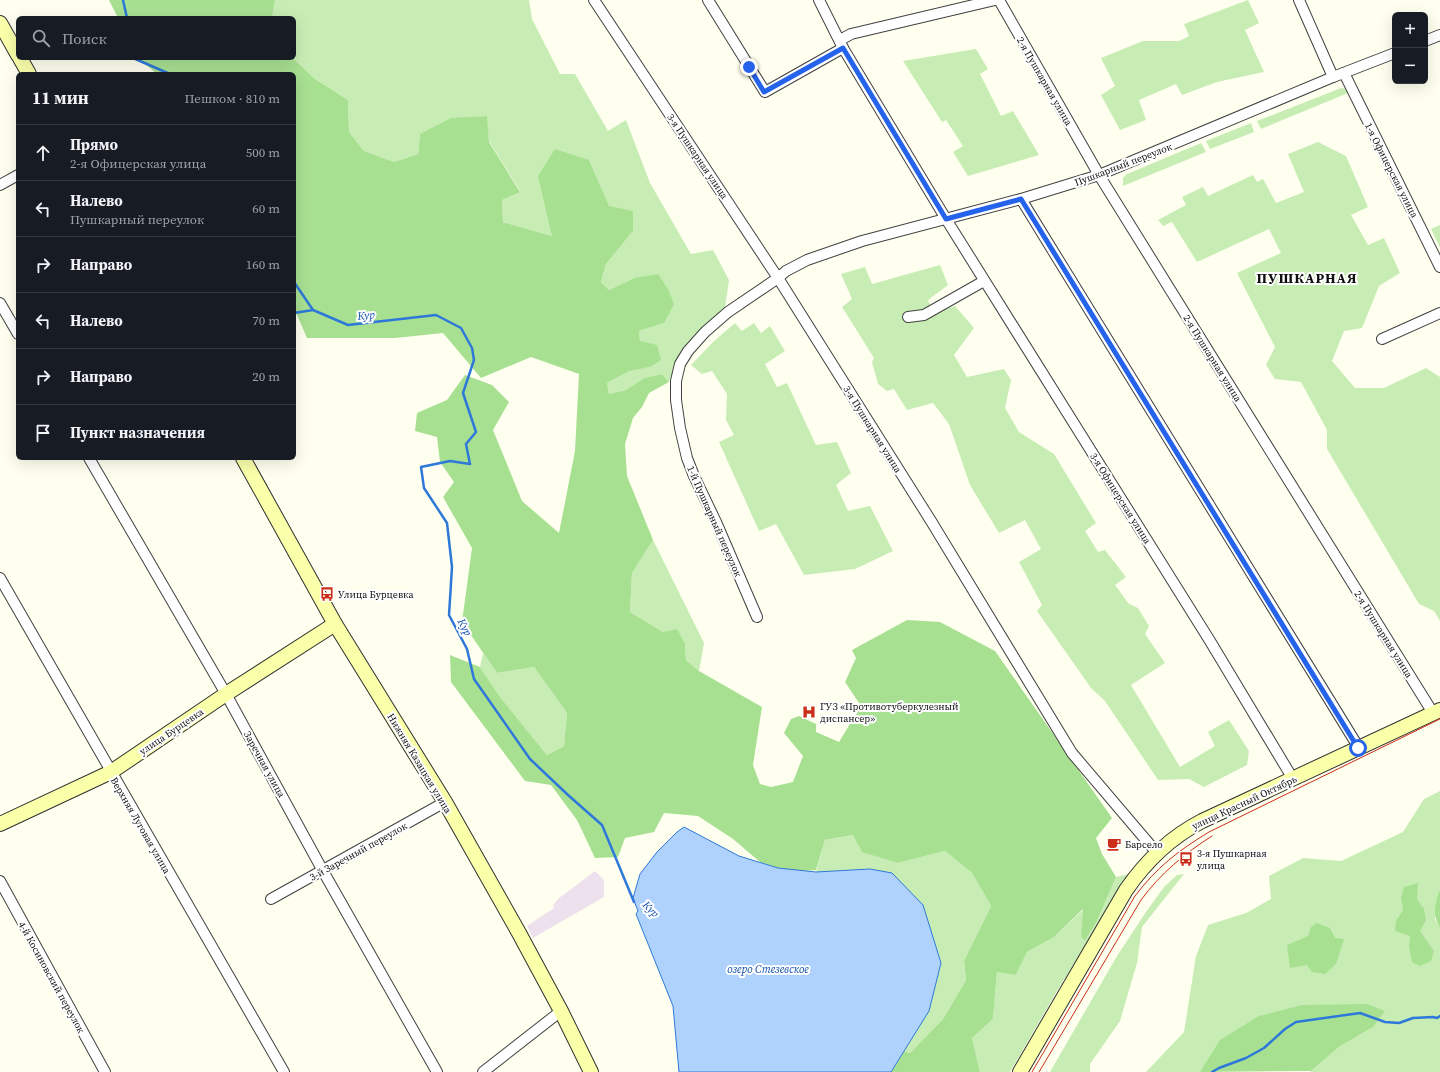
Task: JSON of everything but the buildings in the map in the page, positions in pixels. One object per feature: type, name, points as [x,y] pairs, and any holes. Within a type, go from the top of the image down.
[{"type":"street","name":"3-я Пушкарная улица","points":[[594,0],[778,278],[931,521],[1072,753],[1157,853]]},
{"type":"street","points":[[708,0],[764,92],[842,44],[852,34],[995,0]]},
{"type":"street","name":"3-я Офицерская улица","points":[[819,0],[842,44],[946,219],[1210,641],[1293,779]]},
{"type":"street","name":"2-я Пушкарная улица","points":[[999,0],[1099,175],[1436,711]]},
{"type":"street","points":[[1299,0],[1332,77]]},
{"type":"street","points":[[0,23],[16,51]]},
{"type":"street","points":[[1428,40],[1440,35]]},
{"type":"street","name":"Пушкарный переулок","points":[[778,278],[786,271],[807,260],[862,241],[1021,199],[1099,175],[1332,77],[1392,54]]},
{"type":"street","points":[[21,60],[28,72]]},
{"type":"street","name":"1-я Офицерская улица","points":[[1344,73],[1440,267]]},
{"type":"street","points":[[0,185],[16,176]]},
{"type":"street","points":[[1021,199],[1358,748]]},
{"type":"street","name":"1-й Пушкарный переулок","points":[[757,617],[687,458],[680,428],[676,400],[676,381],[680,364],[688,351],[705,332],[728,312],[778,278]]},
{"type":"street","points":[[908,317],[924,315],[984,281]]},
{"type":"street","points":[[0,303],[16,331]]},
{"type":"street","points":[[1382,340],[1440,313]]},
{"type":"street","name":"Заречная улица","points":[[91,460],[226,694],[323,871],[437,1072]]},
{"type":"street","name":"Нижняя Казацкая улица","points":[[244,460],[335,624],[445,802],[519,933],[561,1011],[591,1072]]},
{"type":"street","name":"Верхняя Луговая улица","points":[[0,578],[284,1072]]},
{"type":"street","name":"улица Бурцевка","points":[[0,824],[111,772],[226,694],[335,624]]},
{"type":"street","name":"улица Красный Октябрь","points":[[1020,1072],[1126,890],[1145,864],[1167,843],[1191,826],[1436,711]]},
{"type":"street","name":"3-й Заречный переулок","points":[[271,899],[445,802]]},
{"type":"street","name":"4-й Косиновский переулок","points":[[0,881],[105,1072]]},
{"type":"street","points":[[483,1072],[561,1011]]},
{"type":"shaded area","points":[[595,871],[604,880],[604,897],[533,938],[527,926],[554,908],[553,905],[559,898]]},
{"type":"green space","points":[[109,0],[275,0],[272,16],[117,16]]},
{"type":"green space","points":[[275,0],[529,0],[532,19],[560,74],[575,74],[608,131],[626,120],[650,183],[691,254],[713,250],[729,280],[724,315],[677,365],[669,382],[662,374],[644,378],[626,390],[609,394],[607,383],[630,370],[650,367],[640,341],[639,331],[664,323],[634,278],[609,290],[601,282],[606,264],[633,231],[633,212],[609,207],[589,160],[552,236],[503,222],[502,200],[520,191],[489,141],[486,116],[451,119],[420,134],[418,154],[394,162],[364,151],[349,132],[348,100],[315,79],[295,60],[296,16],[272,16]]},
{"type":"green space","points":[[1248,0],[1259,23],[1245,30],[1264,72],[1217,82],[1182,95],[1176,84],[1139,100],[1146,120],[1120,130],[1101,95],[1115,86],[1101,58],[1143,41],[1179,41],[1189,36],[1184,24]]},
{"type":"green space","points":[[976,49],[988,69],[980,74],[1001,116],[1013,111],[1039,155],[968,176],[953,152],[963,146],[946,120],[942,122],[903,61]]},
{"type":"green space","points":[[140,60],[295,60],[315,79],[348,100],[349,132],[364,151],[394,162],[418,154],[420,134],[451,118],[487,116],[489,142],[520,192],[502,200],[503,222],[552,236],[538,176],[555,149],[589,160],[609,206],[633,211],[633,231],[606,264],[601,282],[609,290],[634,278],[658,274],[668,289],[674,304],[664,323],[639,331],[640,341],[657,345],[661,360],[650,367],[629,371],[607,383],[609,394],[626,390],[644,378],[662,374],[669,382],[649,393],[642,407],[633,418],[625,444],[627,476],[653,540],[632,573],[630,612],[663,632],[677,629],[685,644],[686,660],[699,671],[762,707],[753,765],[760,784],[771,787],[793,782],[803,756],[784,733],[791,719],[799,716],[816,724],[816,732],[839,742],[861,706],[845,682],[856,658],[852,650],[907,620],[940,622],[995,651],[1112,818],[1096,838],[1102,854],[1116,877],[1097,921],[1085,941],[1081,937],[1083,909],[1054,937],[1027,952],[1016,975],[997,972],[993,1019],[972,1038],[980,1072],[891,1072],[904,1051],[910,1053],[943,1019],[966,980],[964,961],[991,906],[972,873],[945,851],[898,863],[862,852],[853,835],[825,840],[816,870],[791,872],[760,862],[733,839],[698,816],[664,813],[654,832],[625,838],[618,857],[595,858],[577,820],[551,785],[525,781],[451,682],[450,655],[480,667],[500,697],[547,755],[564,746],[567,713],[534,667],[497,673],[462,622],[472,548],[443,497],[454,482],[440,462],[437,437],[415,431],[417,413],[447,400],[465,375],[492,385],[509,402],[493,430],[522,501],[559,533],[575,451],[579,374],[531,357],[481,378],[443,333],[395,338],[307,338],[296,313],[296,72],[155,72]]},
{"type":"green space","points":[[1341,88],[1346,89],[1348,93],[1261,129],[1257,121]]},
{"type":"green space","points":[[1251,123],[1254,132],[1210,149],[1206,141]]},
{"type":"green space","points":[[1318,142],[1346,156],[1368,207],[1351,215],[1368,245],[1384,238],[1400,273],[1379,286],[1362,328],[1344,331],[1332,361],[1355,388],[1384,388],[1426,368],[1440,377],[1440,621],[1434,611],[1419,604],[1327,449],[1327,430],[1301,382],[1275,379],[1266,365],[1275,347],[1237,273],[1281,253],[1269,229],[1197,262],[1172,222],[1163,226],[1158,220],[1186,205],[1182,197],[1203,187],[1208,196],[1253,175],[1257,182],[1263,179],[1276,203],[1304,192],[1288,154]]},
{"type":"green space","points":[[1201,143],[1206,152],[1123,186],[1123,178],[1127,174]]},
{"type":"green space","points":[[1440,225],[1440,248],[1431,229]]},
{"type":"green space","points":[[940,265],[948,285],[928,300],[934,313],[955,306],[974,328],[954,355],[967,377],[1004,369],[1011,380],[1005,408],[1019,432],[1054,454],[1096,523],[1085,531],[1098,552],[1105,550],[1126,577],[1115,585],[1129,604],[1138,608],[1149,626],[1145,634],[1165,663],[1131,685],[1180,767],[1215,746],[1208,732],[1229,720],[1249,751],[1247,765],[1204,787],[1189,779],[1158,780],[1105,701],[1091,688],[1037,611],[1042,605],[1019,562],[1041,549],[1025,520],[999,533],[970,485],[949,424],[933,403],[907,410],[894,389],[887,391],[878,384],[872,362],[874,358],[842,307],[852,299],[841,274],[865,267],[872,284]]},
{"type":"green space","points":[[735,323],[742,331],[754,323],[761,333],[770,326],[785,351],[765,364],[777,387],[787,383],[816,445],[837,442],[851,473],[836,485],[848,511],[870,506],[893,551],[855,569],[804,575],[776,524],[759,531],[719,442],[734,435],[726,420],[727,394],[712,371],[702,374],[691,365],[713,342]]},
{"type":"green space","points":[[653,540],[704,643],[699,671],[686,660],[685,644],[630,612],[632,573]]},
{"type":"green space","points":[[483,653],[497,673],[534,667],[567,713],[564,746],[547,755],[500,697],[480,667]]},
{"type":"green space","points":[[1440,791],[1440,891],[1435,919],[1440,928],[1440,1072],[1310,1072],[1339,1047],[1373,1027],[1202,1069],[1200,1072],[1146,1072],[1184,1032],[1196,956],[1208,925],[1246,913],[1271,899],[1269,876],[1303,858],[1341,861],[1403,832],[1424,799]]},
{"type":"green space","points":[[854,835],[898,863],[945,851],[972,873],[991,906],[964,961],[966,980],[943,1019],[910,1053],[904,1051],[929,1011],[870,869],[816,872],[825,840]]},
{"type":"green space","points":[[1129,874],[1057,991],[1010,1072],[980,1072],[972,1038],[993,1019],[997,971],[1016,975],[1027,952],[1054,937],[1084,909],[1081,937],[1085,941],[1097,921],[1116,877]]},
{"type":"green space","points":[[1184,874],[1142,927],[1137,963],[1120,1021],[1090,1064],[1090,1072],[1050,1072],[1117,956],[1146,912],[1164,887],[1177,875]]},
{"type":"green space","points":[[1418,883],[1417,899],[1424,909],[1426,920],[1420,931],[1434,951],[1431,961],[1420,966],[1412,962],[1409,947],[1410,936],[1395,931],[1396,921],[1403,910],[1401,898],[1404,887]]},
{"type":"green space","points":[[1439,891],[1440,928],[1435,914],[1436,901]]},
{"type":"green space","points":[[1317,923],[1330,928],[1335,938],[1344,939],[1336,964],[1325,974],[1312,972],[1307,965],[1290,968],[1287,945],[1308,936],[1311,927]]},
{"type":"green space","points":[[1367,1004],[1385,1011],[1373,1027],[1339,1047],[1311,1071],[1200,1072],[1220,1040],[1259,1016],[1302,1005]]},
{"type":"water","name":"озеро Стезевское","points":[[684,827],[739,856],[778,868],[816,872],[870,869],[892,873],[923,905],[941,963],[929,1011],[891,1072],[679,1072],[673,1006],[636,914],[638,911],[633,898],[640,874],[657,852]]},
{"type":"waterway","name":"Кур","points":[[123,0],[127,16]]},
{"type":"waterway","name":"Кур","points":[[138,60],[165,72]]},
{"type":"waterway","name":"Кур","points":[[296,285],[313,310],[348,325],[436,315],[461,328],[472,348],[474,360],[463,393],[476,432],[466,444],[470,464],[450,461],[421,467],[424,488],[447,523],[452,567],[449,615],[467,649],[474,679],[530,759],[602,825],[634,902]]},
{"type":"waterway","points":[[296,313],[313,310]]},
{"type":"waterway","points":[[1212,1072],[1246,1058],[1264,1048],[1285,1029],[1296,1022],[1360,1013],[1385,1022],[1399,1023],[1413,1018],[1437,1018],[1440,1016]]},
{"type":"tram line","points":[[1032,1072],[1135,896],[1151,877],[1169,860],[1209,832],[1440,719]]},
{"type":"tram line","points":[[1039,1072],[1148,890],[1174,865],[1212,836]]},
{"type":"place","name":"Улица Бурцевка","points":[[327,594]]},
{"type":"place","name":"ГУЗ «Противотуберкулезный диспансер»","points":[[809,712]]},
{"type":"place","name":"Барсело","points":[[1114,844]]},
{"type":"place","name":"3-я Пушкарная улица","points":[[1186,859]]},
{"type":"district","name":"ПУШКАРНАЯ","points":[[1307,278]]},
{"type":"route","points":[[749,67],[764,92],[843,48],[946,219],[1021,199],[1358,748]]}]
